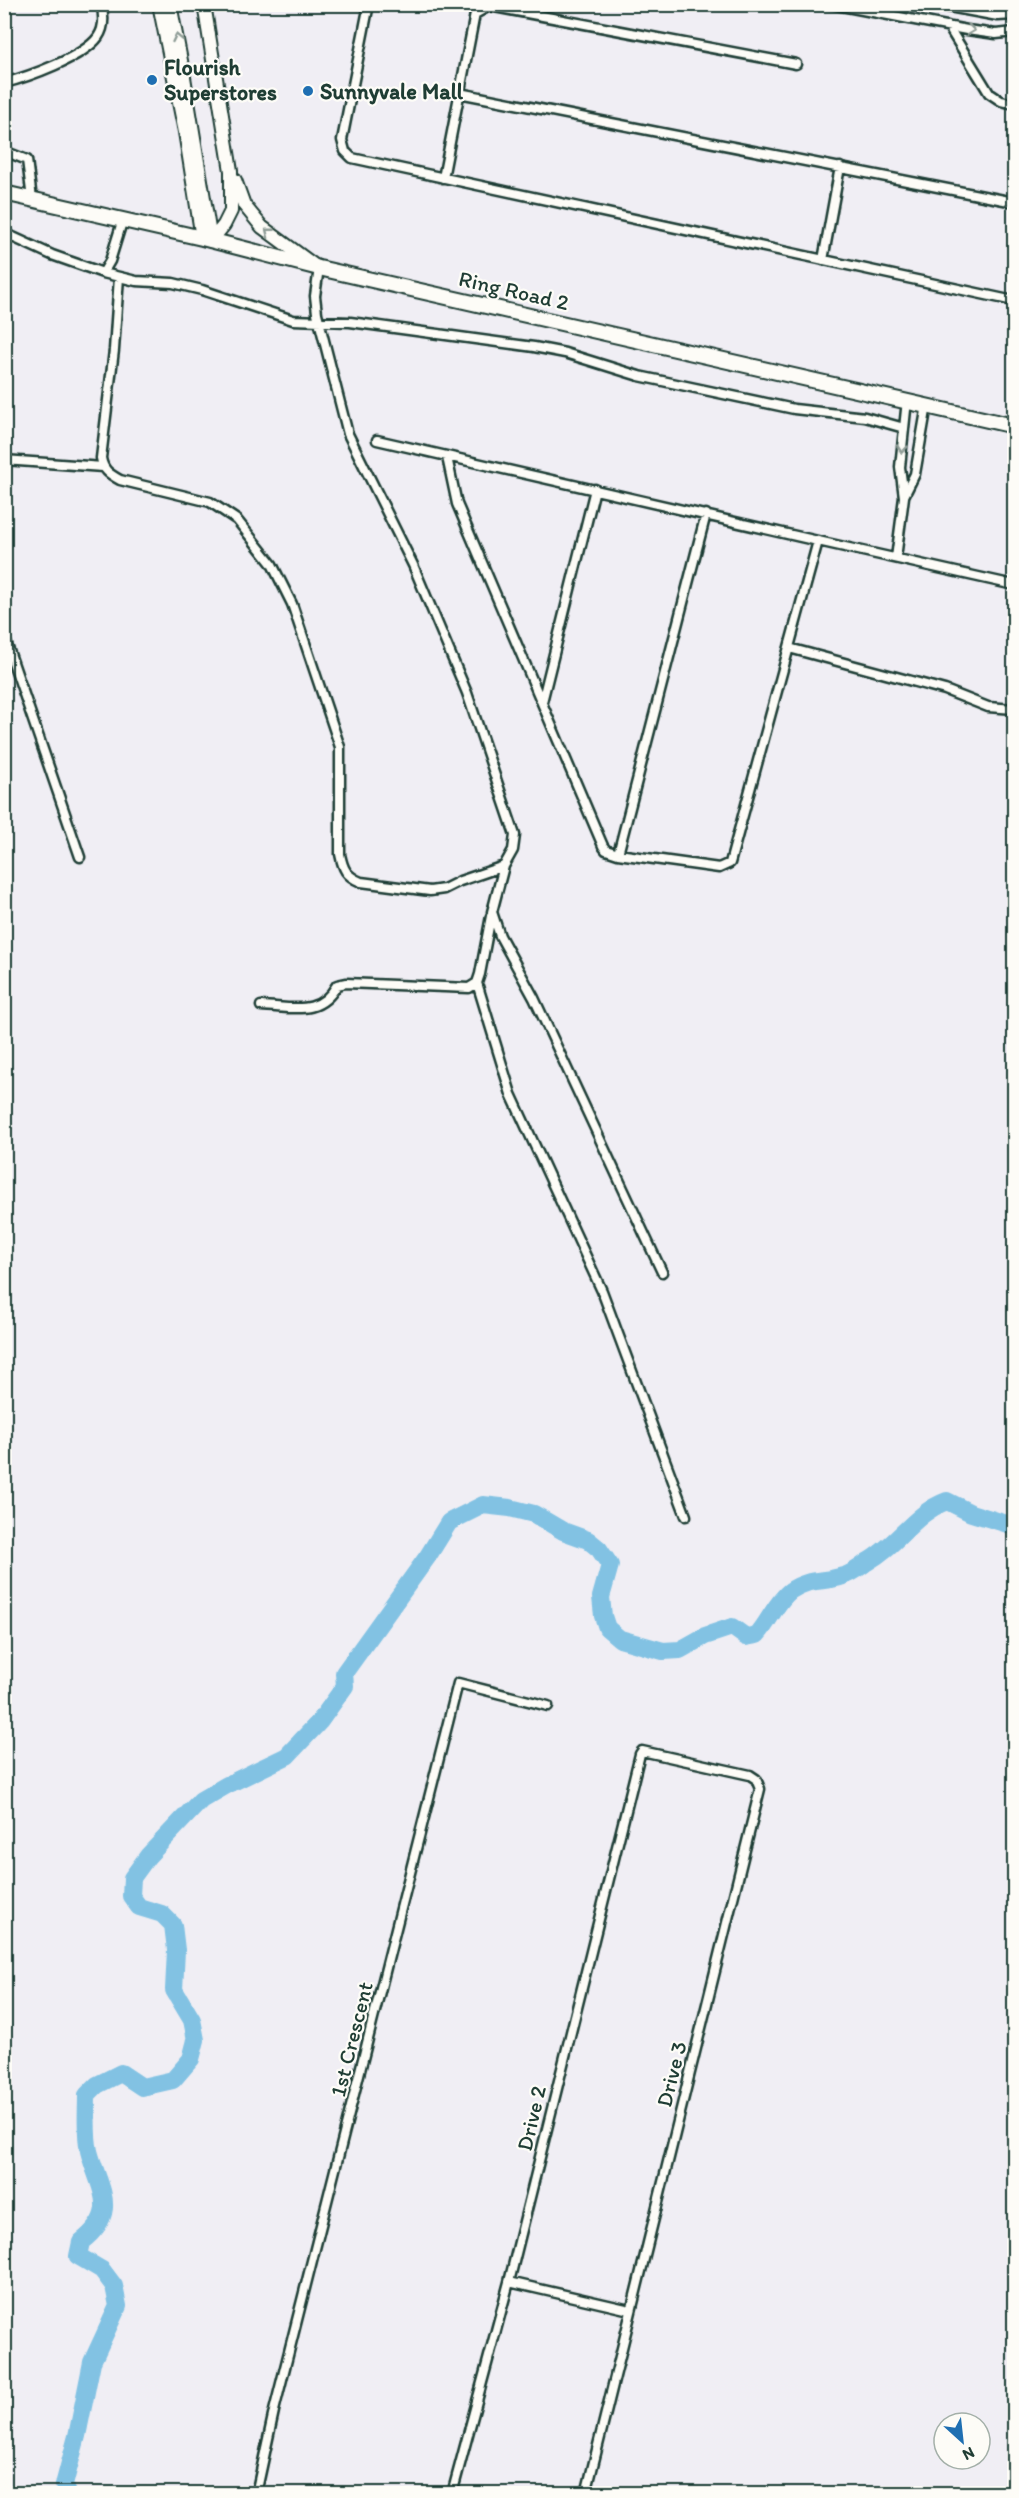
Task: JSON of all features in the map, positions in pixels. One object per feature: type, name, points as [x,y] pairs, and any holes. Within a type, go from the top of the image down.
[{"type":"main road","name":"Ring Road 2","points":[[4,194],[317,268],[1014,426]]},
{"type":"street","points":[[4,83],[68,58],[92,44],[100,35],[103,26],[104,15],[101,4]]},
{"type":"street","points":[[159,4],[206,240]]},
{"type":"street","points":[[170,4],[185,82],[206,240]]},
{"type":"street","points":[[204,4],[231,171],[231,211],[224,225],[206,240]]},
{"type":"street","points":[[369,4],[342,140],[345,152],[352,158],[1014,301]]},
{"type":"street","points":[[831,4],[948,26],[996,33],[1014,32]]},
{"type":"street","points":[[933,4],[998,16],[1014,15]]},
{"type":"street","points":[[443,178],[476,14],[489,6],[796,63]]},
{"type":"street","points":[[996,33],[998,16]]},
{"type":"street","points":[[948,26],[989,93],[1001,101],[1014,104]]},
{"type":"street","points":[[459,93],[1014,202]]},
{"type":"street","points":[[4,151],[27,160],[32,199]]},
{"type":"street","points":[[823,260],[840,167]]},
{"type":"street","points":[[231,171],[244,205],[262,227],[317,268],[315,296],[319,320],[348,434],[413,565],[467,693],[515,835],[513,850],[504,866],[492,912],[477,983],[511,1094],[602,1291],[686,1516]]},
{"type":"street","points":[[103,273],[110,261],[122,222]]},
{"type":"street","points":[[4,233],[52,255],[103,273],[136,281],[173,283],[202,290],[293,320],[319,320],[423,330],[534,346],[639,376],[794,409],[865,417],[904,428]]},
{"type":"street","points":[[118,277],[113,361],[101,458],[103,467],[109,474],[120,480],[210,502],[237,520],[272,564],[292,604],[340,747],[340,854],[343,868],[350,878],[361,882],[430,891],[444,889],[504,866]]},
{"type":"street","points":[[896,558],[904,497],[900,467],[907,400]]},
{"type":"street","points":[[904,497],[915,474],[927,405]]},
{"type":"street","points":[[376,440],[1014,585]]},
{"type":"street","points":[[447,457],[457,504],[603,846],[606,850],[618,854],[719,868],[730,863],[818,541]]},
{"type":"street","points":[[4,460],[103,467]]},
{"type":"street","points":[[542,702],[595,489]]},
{"type":"street","points":[[618,854],[706,514]]},
{"type":"street","points":[[4,636],[80,857]]},
{"type":"street","points":[[789,648],[945,690],[988,707],[1014,709]]},
{"type":"street","points":[[492,912],[500,936],[534,998],[662,1272]]},
{"type":"street","points":[[261,1006],[312,1008],[322,1005],[332,995],[337,985],[346,983],[469,988],[477,983]]},
{"type":"street","name":"1st Crescent","points":[[256,2493],[274,2410],[368,2046],[458,1683],[548,1706]]},
{"type":"street","name":"Drive 2","points":[[452,2493],[509,2282],[576,2006],[642,1751]]},
{"type":"street","name":"Drive 3","points":[[586,2493],[760,1789],[756,1779],[750,1775],[642,1751]]},
{"type":"street","points":[[509,2282],[630,2310]]},
{"type":"waterway","points":[[67,2494],[64,2485],[92,2362],[118,2306],[114,2286],[102,2270],[78,2256],[81,2242],[101,2220],[104,2210],[104,2200],[89,2151],[87,2095],[97,2085],[121,2073],[142,2087],[173,2080],[191,2059],[196,2040],[192,2020],[174,1990],[176,1950],[173,1925],[162,1914],[139,1907],[131,1896],[132,1878],[148,1856],[201,1800],[287,1756],[320,1721],[345,1686],[344,1673],[428,1556],[449,1522],[483,1505],[510,1508],[534,1514],[563,1531],[588,1540],[599,1549],[610,1565],[601,1597],[607,1628],[620,1639],[663,1651],[680,1650],[705,1636],[732,1627],[746,1637],[757,1635],[790,1591],[804,1584],[853,1572],[888,1547],[925,1513],[947,1501],[971,1513],[1014,1526]]},
{"type":"place","name":"Flourish Superstores","points":[[152,80]]},
{"type":"place","name":"Sunnyvale Mall","points":[[308,91]]}]
